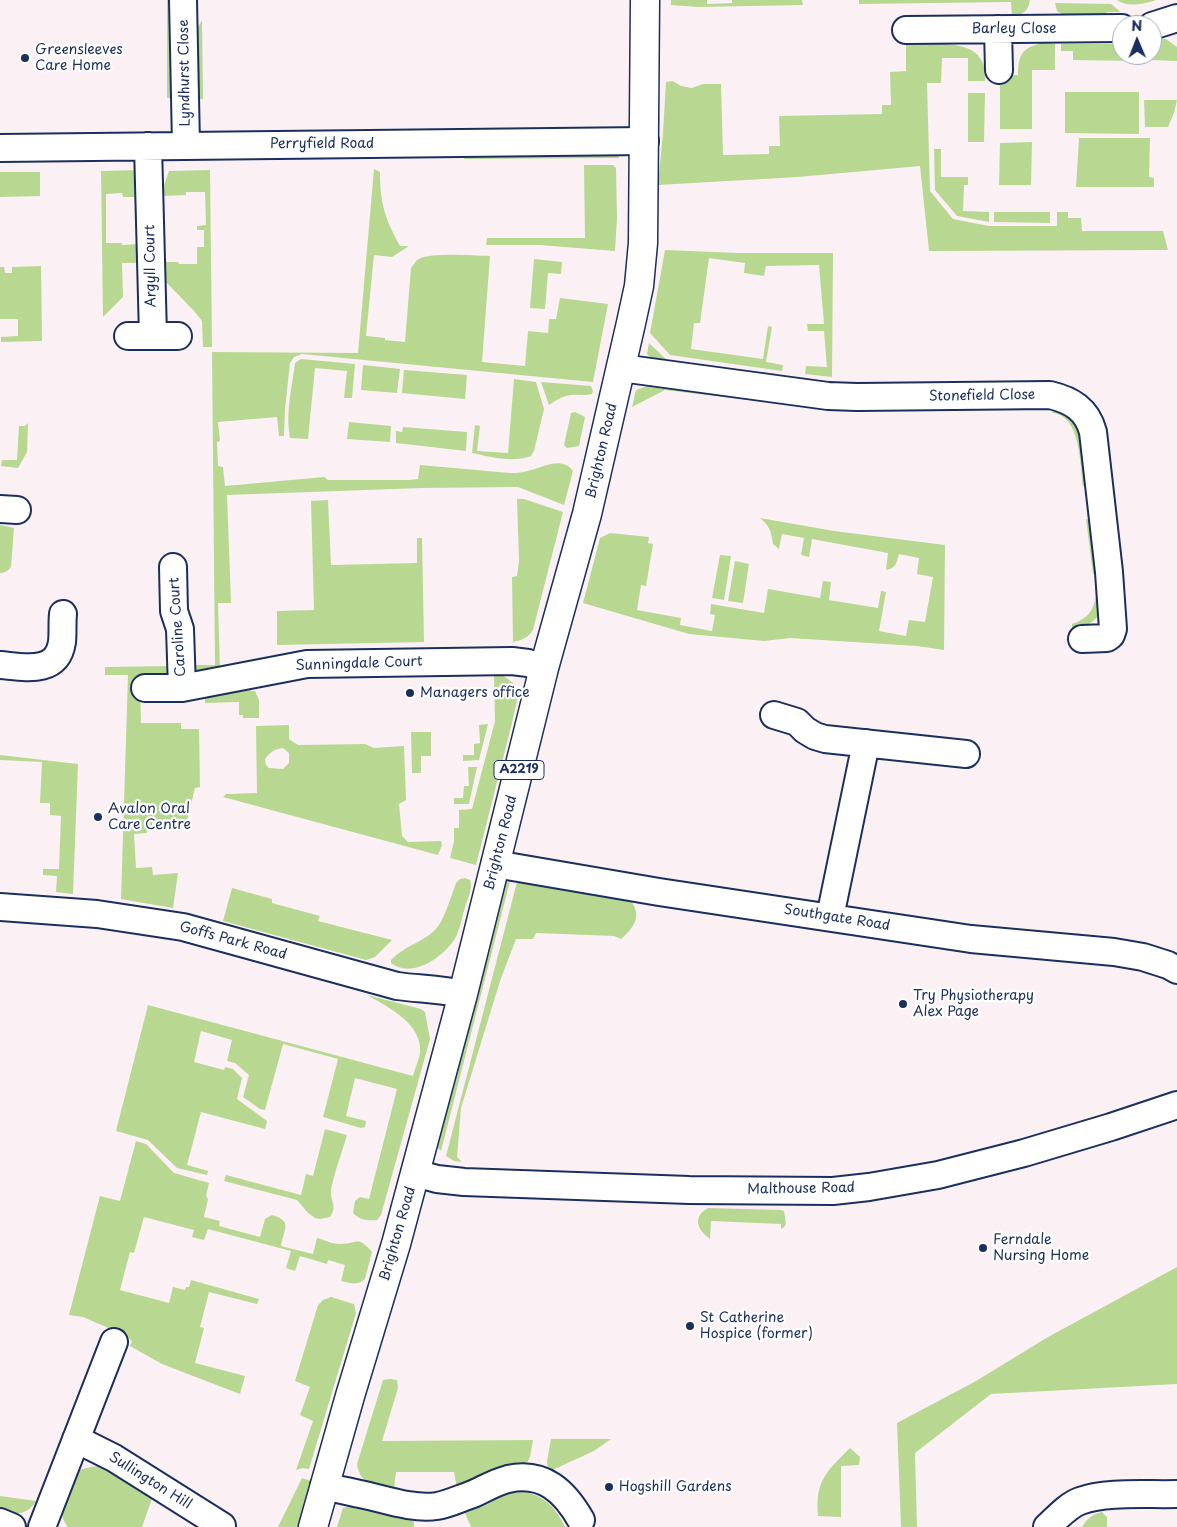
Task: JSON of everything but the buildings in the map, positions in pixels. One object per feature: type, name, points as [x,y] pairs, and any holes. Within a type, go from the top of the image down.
[{"type":"main road","name":"Brighton Road","points":[[313,1527],[396,1244],[463,994],[544,668],[587,514],[639,286],[644,211],[645,0]]},
{"type":"street","name":"Lyndhurst Close","points":[[183,0],[186,145]]},
{"type":"street","points":[[1162,23],[1177,18]]},
{"type":"street","name":"Barley Close","points":[[906,30],[1112,28]]},
{"type":"street","points":[[998,29],[999,70]]},
{"type":"street","name":"Perryfield Road","points":[[0,148],[645,141]]},
{"type":"street","name":"Argyll Court","points":[[148,146],[153,336]]},
{"type":"street","name":"Stonefield Close","points":[[621,368],[828,396],[1050,396],[1078,407],[1086,415],[1093,432],[1110,572],[1113,624],[1111,635],[1107,638],[1082,639]]},
{"type":"street","name":"Caroline Court","points":[[173,567],[174,611],[180,628],[182,688]]},
{"type":"street","points":[[0,665],[36,667],[49,664],[54,660],[58,656],[62,642],[63,614]]},
{"type":"street","name":"Sunningdale Court","points":[[145,688],[182,688],[307,664],[512,661],[544,668]]},
{"type":"street","points":[[774,715],[797,722],[815,736],[966,754]]},
{"type":"street","points":[[830,917],[866,743]]},
{"type":"street","name":"Southgate Road","points":[[496,864],[659,892],[971,939],[1114,952],[1143,957],[1177,970]]},
{"type":"street","name":"Goffs Park Road","points":[[0,907],[90,913],[183,927],[397,986],[424,990],[447,990],[463,994]]},
{"type":"street","name":"Malthouse Road","points":[[415,1173],[436,1179],[464,1182],[689,1190],[842,1190],[870,1187],[938,1174],[995,1160],[1111,1127],[1177,1105]]},
{"type":"street","points":[[42,1527],[114,1342]]},
{"type":"street","name":"Sullington Hill","points":[[76,1439],[114,1458],[222,1526]]},
{"type":"street","points":[[324,1486],[399,1503],[437,1506],[460,1499],[507,1479],[539,1480],[554,1487],[565,1496],[581,1520]]},
{"type":"street","points":[[1046,1527],[1067,1509],[1079,1502],[1095,1497],[1177,1494]]},
{"type":"street","points":[[0,1522],[12,1527]]},
{"type":"green space","points":[[167,0],[174,0],[176,98],[167,98]]},
{"type":"green space","points":[[671,0],[707,0],[707,4],[732,3],[732,0],[802,0],[803,5],[698,7],[671,5]]},
{"type":"green space","points":[[859,0],[1030,0],[1024,12],[1012,16],[1011,2],[859,4]]},
{"type":"green space","points":[[1117,0],[1156,0],[1131,5]]},
{"type":"green space","points":[[1055,3],[1111,4],[1121,12],[1107,12],[1104,15],[1065,16],[1057,11]]},
{"type":"green space","points":[[202,20],[203,99],[192,99],[192,40]]},
{"type":"green space","points":[[1162,39],[1166,39],[1177,47],[1177,61],[1162,60]]},
{"type":"green space","points":[[1045,43],[1055,44],[1055,70],[1032,70],[1032,129],[1000,129],[1000,75],[1018,75],[1019,62],[1023,52],[1032,46]]},
{"type":"green space","points":[[946,44],[966,48],[974,52],[982,60],[984,66],[985,81],[968,81],[968,58],[942,58],[941,83],[927,83],[930,191],[953,219],[989,226],[1057,226],[1057,212],[1068,212],[1068,218],[1081,218],[1082,231],[1163,231],[1168,250],[929,251],[920,166],[798,177],[658,185],[666,82],[673,81],[681,86],[692,88],[703,84],[721,84],[723,155],[769,154],[769,146],[780,146],[779,116],[882,114],[882,105],[891,105],[890,72],[906,71],[906,45]]},
{"type":"green space","points":[[1061,44],[1112,44],[1112,61],[1073,60],[1073,51],[1061,51]]},
{"type":"green space","points":[[1065,92],[1139,92],[1139,134],[1065,133]]},
{"type":"green space","points":[[968,93],[985,93],[984,142],[968,142]]},
{"type":"green space","points":[[1144,100],[1177,100],[1168,127],[1145,127]]},
{"type":"green space","points":[[1079,138],[1150,138],[1149,177],[1154,178],[1154,187],[1076,187]]},
{"type":"green space","points":[[1032,142],[1031,185],[999,185],[1000,143]]},
{"type":"green space","points":[[934,149],[941,149],[941,177],[968,177],[968,185],[964,185],[963,211],[989,212],[989,222],[957,216],[935,190]]},
{"type":"green space","points":[[466,153],[619,154],[619,158],[464,159]]},
{"type":"green space","points":[[584,165],[613,165],[616,168],[617,218],[615,251],[539,245],[486,245],[487,238],[585,238]]},
{"type":"green space","points":[[374,169],[380,172],[382,202],[391,227],[400,246],[409,246],[392,257],[374,255],[366,336],[405,342],[411,268],[418,260],[425,257],[443,255],[490,256],[482,362],[525,366],[528,331],[548,333],[549,319],[556,319],[560,298],[608,304],[593,382],[302,354],[294,357],[290,363],[284,436],[279,436],[277,417],[218,422],[220,441],[217,442],[218,466],[223,467],[225,486],[324,477],[328,480],[410,480],[418,479],[420,465],[520,473],[556,463],[568,466],[573,471],[564,505],[518,487],[422,488],[227,495],[231,603],[218,603],[220,670],[200,672],[193,668],[193,665],[215,665],[212,352],[358,353]]},
{"type":"green space","points":[[139,170],[138,197],[123,197],[122,193],[106,194],[106,243],[138,244],[138,263],[122,263],[123,297],[103,317],[101,171]]},
{"type":"green space","points":[[210,170],[212,347],[203,347],[202,321],[167,283],[161,283],[160,234],[164,231],[165,262],[197,264],[197,247],[204,247],[204,230],[197,230],[197,226],[206,225],[205,192],[186,192],[186,195],[163,196],[163,188],[169,171]]},
{"type":"green space","points":[[0,172],[40,172],[40,196],[0,197]]},
{"type":"green space","points":[[994,212],[1050,212],[1050,223],[994,222]]},
{"type":"green space","points":[[665,250],[739,253],[833,253],[832,377],[805,374],[806,366],[827,367],[824,331],[808,331],[807,324],[824,324],[819,265],[766,266],[764,276],[744,273],[745,263],[709,258],[700,323],[694,323],[691,349],[763,359],[768,326],[772,327],[766,362],[783,365],[782,371],[670,355],[650,333]]},
{"type":"green space","points":[[534,259],[562,262],[561,274],[548,273],[545,309],[530,308]]},
{"type":"green space","points":[[41,266],[42,341],[1,342],[1,337],[18,336],[18,319],[0,319],[0,267],[4,267],[5,273],[12,273],[12,267]]},
{"type":"green space","points":[[649,343],[668,361],[777,374],[773,380],[654,361],[647,354]]},
{"type":"green space","points":[[301,359],[355,364],[352,398],[344,398],[347,371],[315,368],[308,439],[290,438],[288,420],[295,363]]},
{"type":"green space","points":[[363,365],[400,369],[397,393],[361,390]]},
{"type":"green space","points":[[404,370],[467,375],[465,399],[402,393]]},
{"type":"green space","points":[[514,379],[536,382],[544,409],[534,451],[531,456],[516,459],[502,459],[472,453],[475,425],[480,426],[477,451],[508,453]]},
{"type":"green space","points":[[541,382],[591,386],[593,391],[589,395],[565,396],[549,405]]},
{"type":"green space","points":[[650,385],[775,399],[775,403],[665,390],[632,407],[636,390]]},
{"type":"green space","points":[[1054,407],[1070,417],[1081,432],[1086,481],[1083,487],[1080,454],[1074,431],[1069,422],[1062,416],[1052,413]]},
{"type":"green space","points":[[575,412],[585,417],[579,446],[567,448],[564,445],[571,413]]},
{"type":"green space","points":[[349,422],[391,426],[390,442],[347,439]]},
{"type":"green space","points":[[28,423],[27,452],[18,468],[1,466],[2,460],[17,460],[19,426],[25,426]]},
{"type":"green space","points":[[403,427],[467,432],[466,451],[396,443],[396,431],[402,432]]},
{"type":"green space","points":[[517,499],[524,499],[563,512],[533,630],[524,638],[513,642],[512,577],[517,576],[519,561]]},
{"type":"green space","points":[[328,500],[331,565],[417,563],[417,538],[422,538],[424,642],[277,645],[277,611],[314,610],[311,501]]},
{"type":"green space","points":[[760,518],[834,531],[945,545],[944,650],[917,646],[790,638],[764,641],[689,634],[583,603],[600,538],[610,533],[649,537],[648,543],[653,544],[646,586],[641,585],[637,610],[681,618],[680,625],[712,631],[715,615],[710,614],[711,604],[764,613],[768,589],[820,598],[823,581],[831,582],[829,600],[878,608],[881,591],[886,592],[879,631],[906,636],[909,620],[925,622],[933,577],[917,574],[919,558],[899,554],[895,565],[886,570],[888,553],[812,539],[809,557],[801,555],[804,538],[782,534],[779,549],[773,544],[772,536],[766,524]]},
{"type":"green space","points":[[1086,519],[1092,520],[1099,574],[1093,574]]},
{"type":"green space","points":[[0,525],[14,528],[11,567],[7,571],[0,573]]},
{"type":"green space","points":[[720,555],[731,556],[724,600],[712,598]]},
{"type":"green space","points":[[735,561],[749,564],[743,603],[728,601]]},
{"type":"green space","points":[[1096,595],[1103,596],[1100,613],[1089,624],[1077,630],[1072,646],[1072,624],[1082,620],[1089,614],[1094,606]]},
{"type":"green space","points":[[173,666],[168,676],[140,676],[141,723],[181,723],[181,729],[199,729],[200,787],[195,788],[187,821],[152,823],[152,830],[147,830],[147,833],[134,834],[136,868],[152,867],[153,875],[178,873],[173,908],[121,899],[128,675],[105,675],[105,667]]},
{"type":"green space","points":[[494,675],[502,675],[513,683],[517,701],[476,865],[450,858],[454,841],[454,828],[459,828],[459,810],[472,809],[495,721]]},
{"type":"green space","points":[[246,690],[255,691],[259,700],[259,718],[243,718],[243,715],[239,715],[239,702],[205,703],[205,697]]},
{"type":"green space","points":[[488,724],[479,760],[463,761],[463,755],[474,755],[474,744],[480,743],[479,725]]},
{"type":"green space","points":[[289,725],[289,739],[298,745],[365,744],[374,748],[404,746],[406,800],[399,804],[402,836],[408,842],[441,841],[442,845],[438,855],[223,797],[226,794],[257,793],[256,726]],"holes":[[[283,748],[289,753],[289,763],[283,769],[269,768],[266,765],[265,759],[275,750]]]},
{"type":"green space","points":[[411,732],[431,732],[431,756],[421,756],[421,773],[412,773]]},
{"type":"green space","points":[[0,755],[78,764],[73,894],[56,892],[57,876],[43,875],[43,869],[59,869],[61,816],[50,815],[50,803],[40,803],[42,762],[0,760]]},
{"type":"green space","points":[[468,767],[477,767],[469,804],[454,804],[454,798],[463,798],[464,786],[469,786]]},
{"type":"green space","points":[[460,879],[470,880],[470,893],[458,932],[449,947],[434,959],[417,968],[408,969],[391,963],[391,960],[406,948],[428,936],[437,928],[444,916],[456,883]]},
{"type":"green space","points":[[510,881],[441,1151],[437,1147],[436,1141],[501,886]]},
{"type":"green space","points":[[517,882],[630,900],[636,911],[635,921],[630,930],[621,939],[614,936],[536,933],[533,939],[516,939],[500,981],[461,1108],[457,1157],[462,1162],[454,1161],[446,1156]]},
{"type":"green space","points":[[232,888],[272,899],[272,903],[320,916],[318,921],[392,940],[375,957],[366,960],[223,921]]},
{"type":"green space","points":[[367,995],[421,1009],[425,1012],[430,1039],[381,1215],[377,1220],[364,1220],[353,1213],[355,1201],[360,1197],[369,1199],[397,1089],[355,1078],[346,1116],[366,1121],[365,1127],[361,1128],[323,1117],[338,1059],[283,1044],[265,1110],[260,1109],[243,1097],[249,1075],[235,1063],[227,1061],[232,1040],[201,1031],[194,1062],[224,1070],[225,1067],[233,1069],[242,1078],[237,1099],[267,1121],[265,1129],[201,1112],[187,1165],[208,1171],[207,1175],[177,1168],[148,1140],[116,1131],[148,1005],[413,1076],[420,1053],[416,1033],[394,1011]]},
{"type":"green space","points":[[325,1129],[347,1135],[332,1183],[333,1209],[330,1217],[315,1218],[297,1200],[224,1181],[226,1175],[301,1195],[306,1174],[313,1176]]},
{"type":"green space","points":[[136,1141],[146,1144],[174,1173],[209,1183],[204,1217],[220,1221],[219,1226],[260,1237],[265,1219],[272,1215],[283,1220],[286,1226],[281,1246],[313,1254],[317,1238],[337,1244],[360,1242],[372,1252],[365,1279],[359,1283],[350,1283],[341,1281],[345,1265],[328,1260],[327,1264],[300,1256],[295,1271],[286,1268],[291,1251],[208,1229],[204,1240],[192,1237],[194,1230],[144,1217],[134,1253],[130,1252],[120,1290],[169,1303],[173,1287],[185,1290],[186,1287],[189,1287],[191,1280],[259,1299],[257,1304],[209,1292],[200,1327],[204,1328],[195,1363],[245,1376],[240,1394],[162,1364],[130,1346],[132,1341],[127,1336],[83,1317],[69,1315],[100,1196],[120,1201]]},
{"type":"green space","points":[[708,1208],[781,1210],[784,1211],[786,1224],[781,1229],[781,1224],[711,1221],[710,1239],[699,1227],[698,1223],[700,1215]]},
{"type":"green space","points":[[1177,1267],[1177,1384],[991,1394],[915,1453],[917,1527],[901,1527],[897,1423],[976,1381],[1048,1337]]},
{"type":"green space","points":[[331,1297],[354,1304],[356,1313],[309,1469],[296,1470],[313,1421],[300,1415],[310,1387],[295,1381],[318,1305],[323,1300]]},
{"type":"green space","points":[[383,1380],[397,1380],[398,1388],[382,1441],[533,1440],[530,1457],[525,1467],[458,1493],[454,1472],[396,1472],[394,1489],[375,1486],[365,1481],[357,1464]]},
{"type":"green space","points":[[551,1439],[611,1439],[594,1451],[548,1472],[547,1461]]},
{"type":"green space","points":[[850,1448],[860,1457],[859,1465],[841,1466],[841,1517],[818,1516],[820,1485],[834,1464]]},
{"type":"green space","points":[[98,1466],[108,1467],[154,1493],[142,1527],[68,1527],[63,1516],[62,1506],[69,1485],[77,1472]]},
{"type":"green space","points":[[302,1478],[311,1481],[299,1527],[278,1527]]},
{"type":"green space","points":[[517,1491],[540,1497],[552,1506],[565,1527],[471,1527],[465,1513],[504,1494]]},
{"type":"green space","points":[[0,1496],[36,1501],[25,1512],[10,1514],[0,1511]]},
{"type":"green space","points":[[352,1506],[414,1521],[414,1527],[337,1527],[343,1508]]},
{"type":"green space","points":[[1102,1512],[1107,1517],[1107,1527],[1082,1527],[1090,1517]]},
{"type":"place","name":"Greensleeves Care Home","points":[[25,58]]},
{"type":"place","name":"Managers office","points":[[410,693]]},
{"type":"place","name":"Avalon Oral Care Centre","points":[[98,817]]},
{"type":"place","name":"Try Physiotherapy Alex Page","points":[[903,1004]]},
{"type":"place","name":"Ferndale Nursing Home","points":[[983,1248]]},
{"type":"place","name":"St Catherine Hospice (former)","points":[[690,1326]]},
{"type":"place","name":"Hogshill Gardens","points":[[609,1487]]}]
